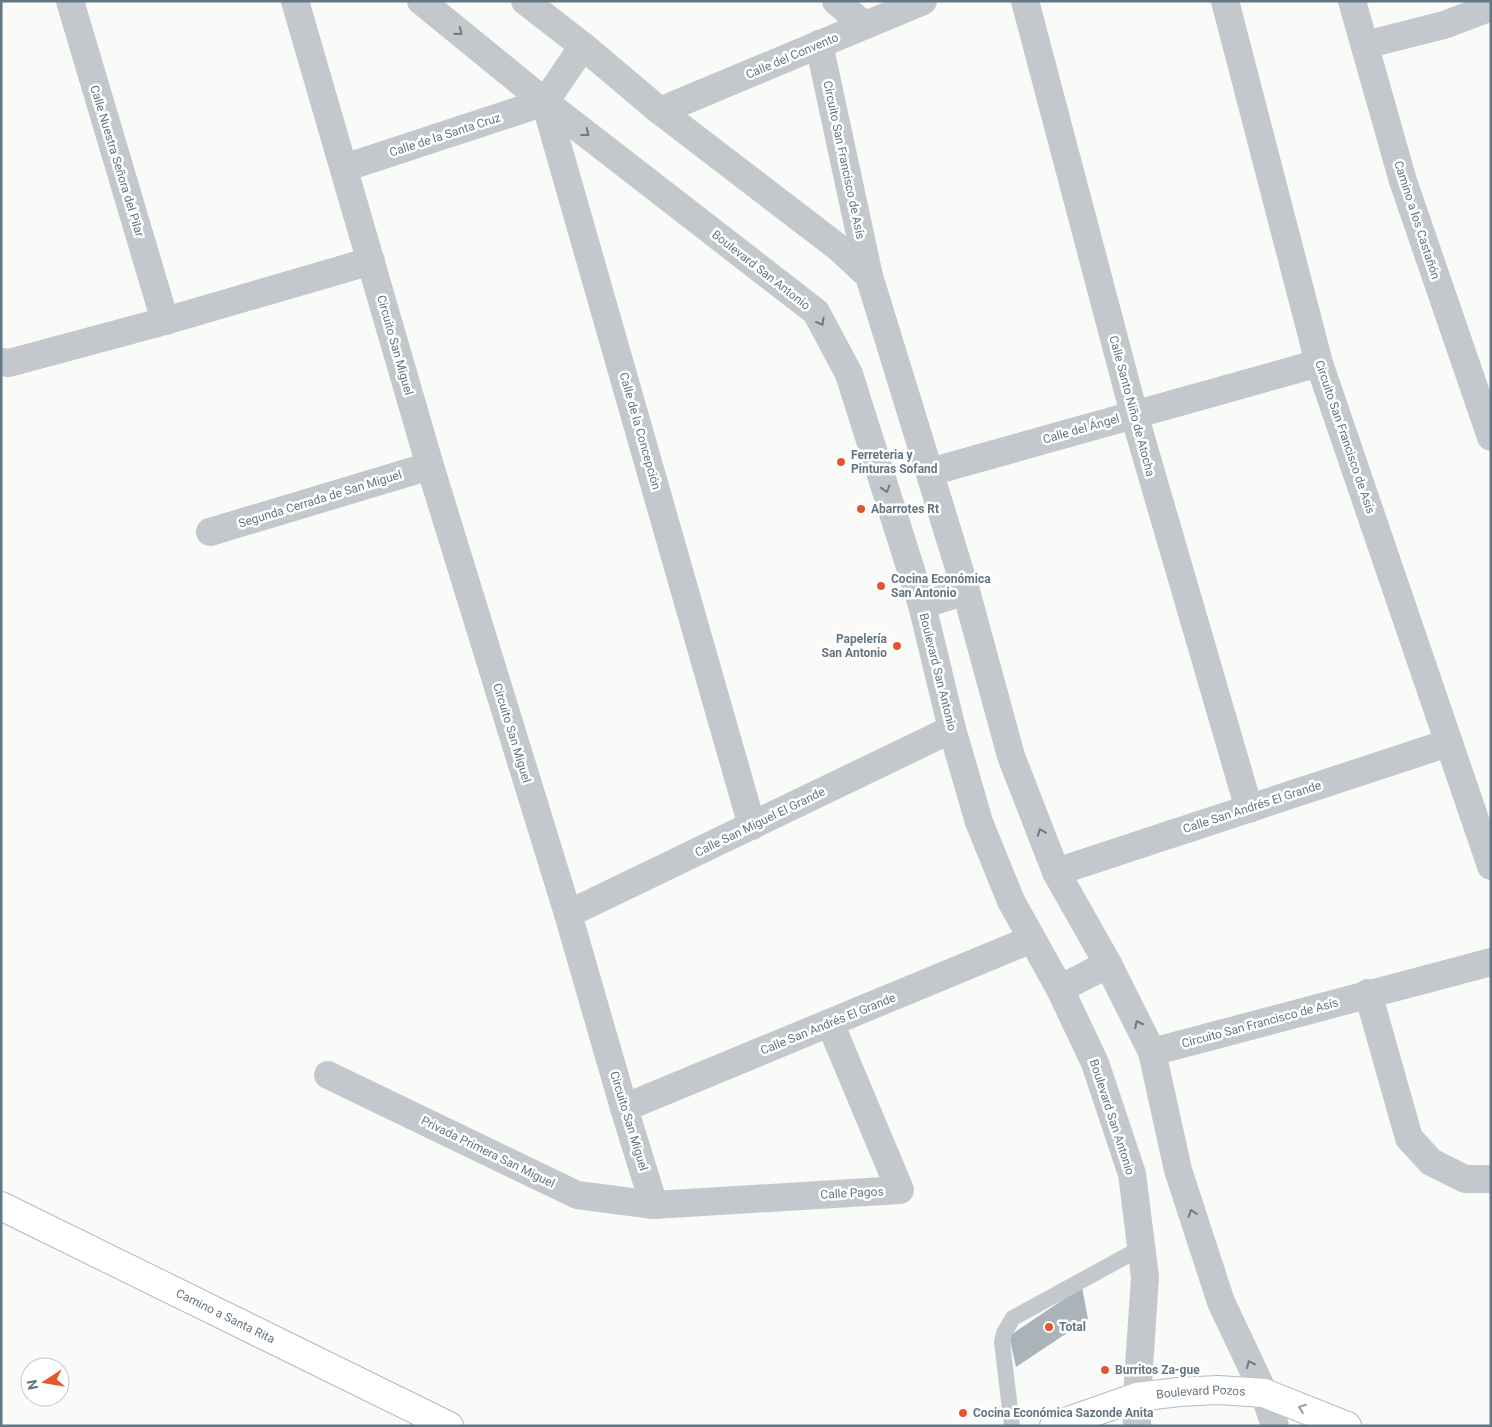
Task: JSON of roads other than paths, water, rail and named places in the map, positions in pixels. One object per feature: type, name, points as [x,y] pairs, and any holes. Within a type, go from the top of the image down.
[{"type":"main road","name":"Camino a Santa Rita","points":[[1,1206],[449,1426]]},
{"type":"main road","name":"Boulevard Pozos","points":[[1054,1426],[1137,1397],[1198,1391],[1264,1394],[1347,1426]]},
{"type":"street","name":"Calle Nuestra Señora del Pilar","points":[[70,1],[165,321]]},
{"type":"street","name":"Circuito San Miguel","points":[[296,1],[430,466],[568,914],[654,1205]]},
{"type":"street","name":"Boulevard San Antonio","points":[[421,1],[545,102],[816,312],[849,374],[922,605],[952,730],[980,822],[1011,901],[1060,989],[1096,1063],[1132,1174],[1145,1278],[1137,1397],[1137,1426]]},
{"type":"street","points":[[524,1],[583,46],[660,111],[839,248],[869,276],[966,591],[1011,756],[1056,872],[1108,964],[1152,1052],[1178,1170],[1221,1302],[1264,1394],[1275,1426]]},
{"type":"street","points":[[836,1],[864,26]]},
{"type":"street","name":"Calle del Convento","points":[[660,111],[923,1]]},
{"type":"street","name":"Calle Santo Niño de Atocha","points":[[1025,1],[1134,414],[1248,809]]},
{"type":"street","name":"Circuito San Francisco de Asís","points":[[1224,1],[1319,362],[1491,866]]},
{"type":"street","name":"Camino a los Castañón","points":[[1352,1],[1403,181],[1491,437]]},
{"type":"street","points":[[1365,45],[1444,25],[1491,6]]},
{"type":"street","name":"Circuito San Francisco de Asís","points":[[819,44],[869,276]]},
{"type":"street","points":[[545,102],[583,46]]},
{"type":"street","name":"Calle de la Santa Cruz","points":[[344,168],[545,102]]},
{"type":"street","name":"Calle de la Concepción","points":[[545,102],[752,826]]},
{"type":"street","points":[[1,362],[10,363],[165,321],[371,261]]},
{"type":"street","name":"Calle del Ángel","points":[[930,472],[1319,362]]},
{"type":"street","name":"Segunda Cerrada de San Miguel","points":[[210,532],[430,466]]},
{"type":"street","points":[[922,605],[966,591]]},
{"type":"street","name":"Calle San Miguel El Grande","points":[[568,914],[952,730]]},
{"type":"street","name":"Calle San Andrés El Grande","points":[[1056,872],[1448,743]]},
{"type":"street","name":"Calle San Andrés El Grande","points":[[624,1108],[1032,939]]},
{"type":"street","name":"Circuito San Francisco de Asís","points":[[1152,1052],[1491,962]]},
{"type":"street","points":[[1060,989],[1108,964]]},
{"type":"street","points":[[1368,994],[1409,1138],[1431,1162],[1465,1179],[1491,1179]]},
{"type":"street","name":"Calle Pagos","points":[[654,1205],[900,1190],[830,1023]]},
{"type":"street","name":"Privada Primera San Miguel","points":[[328,1075],[576,1195],[654,1205]]},
{"type":"lane","points":[[1012,1426],[1002,1342],[1008,1324],[1013,1318],[1142,1248]]},
{"type":"place","name":"Ferreteria y Pinturas Sofand","points":[[841,462]]},
{"type":"place","name":"Abarrotes Rt","points":[[861,509]]},
{"type":"place","name":"Cocina Económica San Antonio","points":[[881,586]]},
{"type":"place","name":"Papelería San Antonio","points":[[897,646]]},
{"type":"place","name":"Total","points":[[1049,1327]]},
{"type":"place","name":"Burritos Za-gue","points":[[1105,1370]]},
{"type":"place","name":"Cocina Económica Sazonde Anita","points":[[963,1413]]}]
